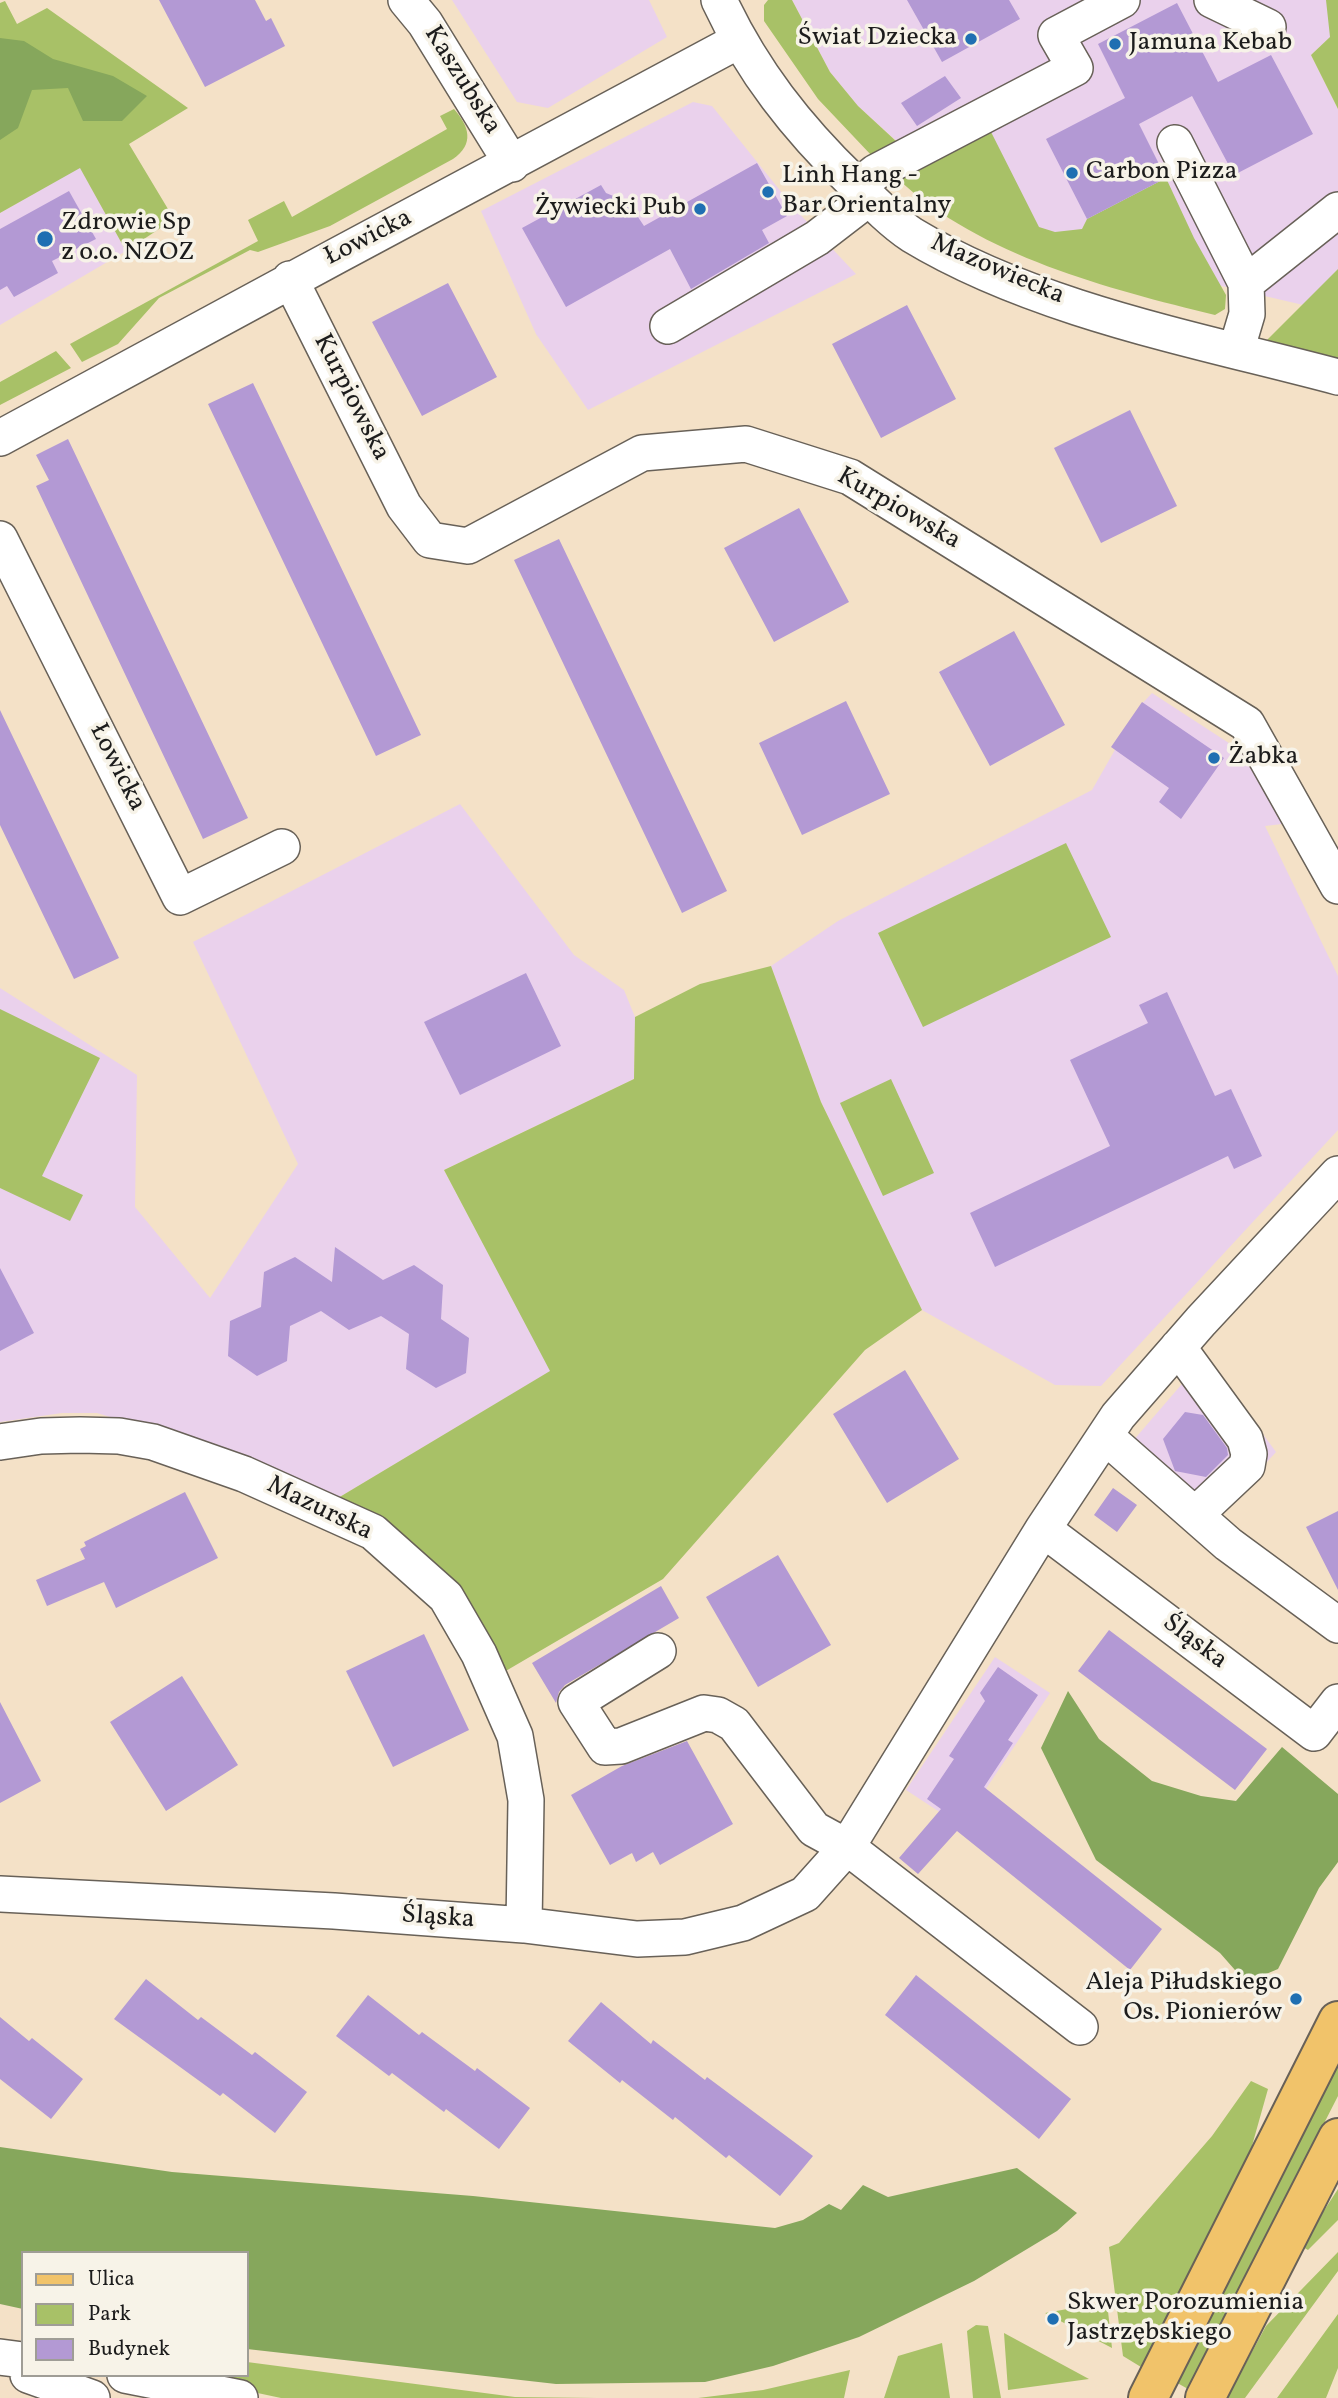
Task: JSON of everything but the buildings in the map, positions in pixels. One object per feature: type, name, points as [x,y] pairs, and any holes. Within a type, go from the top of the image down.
[{"type":"main road","points":[[1148,2398],[1338,2021]]},
{"type":"main road","points":[[1205,2398],[1338,2138]]},
{"type":"street","name":"Kaszubska","points":[[406,0],[425,23],[512,164]]},
{"type":"street","name":"Mazowiecka","points":[[719,0],[738,41],[762,80],[792,117],[863,193],[911,234],[1011,283],[1117,318],[1338,377]]},
{"type":"street","points":[[668,326],[817,238],[863,193],[876,172],[1075,68],[1056,35],[1122,0]]},
{"type":"street","points":[[1212,0],[1268,27]]},
{"type":"street","name":"Łowicka","points":[[0,438],[290,279],[512,164],[738,41]]},
{"type":"street","points":[[1175,143],[1246,283],[1247,314],[1236,351]]},
{"type":"street","points":[[1246,283],[1338,211]]},
{"type":"street","name":"Kurpiowska","points":[[290,279],[404,506],[430,540],[468,546],[642,453],[746,444],[850,477],[1247,724],[1338,886]]},
{"type":"street","name":"Łowicka","points":[[0,539],[180,897],[282,847]]},
{"type":"street","name":"Śląska","points":[[0,1894],[252,1906],[524,1925],[637,1939],[685,1937],[743,1923],[805,1894],[847,1847],[1043,1529],[1118,1416],[1338,1174]]},
{"type":"street","points":[[1178,1347],[1245,1439],[1249,1454],[1247,1466],[1196,1514]]},
{"type":"street","name":"Mazurska","points":[[0,1441],[41,1436],[119,1436],[166,1447],[244,1474],[373,1532],[446,1597],[479,1654],[515,1736],[526,1800],[524,1925]]},
{"type":"street","points":[[1105,1436],[1228,1544],[1338,1625]]},
{"type":"street","name":"Śląska","points":[[1043,1529],[1314,1733],[1338,1702]]},
{"type":"street","points":[[658,1651],[576,1702],[605,1747],[621,1746],[704,1713],[718,1715],[734,1724],[814,1829],[847,1847],[1080,2027]]},
{"type":"street","points":[[0,2357],[21,2360]]},
{"type":"street","points":[[0,2364],[21,2372]]},
{"type":"street","points":[[34,2377],[92,2398]]},
{"type":"street","points":[[135,2377],[240,2398]]},
{"type":"shaded area","points":[[452,0],[649,0],[667,37],[548,108],[517,102]]},
{"type":"shaded area","points":[[792,0],[1338,0],[1338,30],[1311,55],[1338,109],[1338,302],[1329,311],[1136,266],[1018,225],[926,168],[858,106],[830,72]]},
{"type":"shaded area","points":[[693,102],[712,106],[795,209],[856,274],[588,410],[536,334],[481,211]]},
{"type":"shaded area","points":[[80,167],[126,251],[0,325],[0,213]]},
{"type":"shaded area","points":[[1152,693],[1235,747],[1249,761],[1282,824],[1265,826],[1338,976],[1338,1130],[1101,1386],[1055,1385],[922,1310],[821,1102],[771,966],[838,921],[1092,790],[1140,706]]},
{"type":"shaded area","points":[[460,804],[574,955],[624,990],[635,1017],[634,1079],[444,1170],[551,1371],[338,1498],[209,1447],[97,1413],[62,1413],[0,1422],[0,988],[137,1075],[135,1207],[210,1298],[298,1164],[193,942]]},
{"type":"shaded area","points":[[1206,1356],[1276,1452],[1220,1514],[1132,1442]]},
{"type":"shaded area","points":[[995,1657],[1050,1693],[961,1826],[906,1790]]},
{"type":"green space","points":[[768,0],[792,0],[830,72],[858,106],[897,142],[872,156],[818,99],[764,21],[764,5]]},
{"type":"green space","points":[[1326,0],[1338,0],[1338,109],[1311,55],[1330,37]]},
{"type":"green space","points":[[5,1],[17,24],[47,8],[188,108],[129,144],[174,219],[126,251],[80,168],[0,213],[0,3]]},
{"type":"green space","points":[[0,38],[24,41],[53,59],[113,76],[147,96],[122,121],[83,121],[68,88],[32,90],[18,128],[0,140]]},
{"type":"green space","points":[[454,109],[466,128],[467,141],[465,147],[453,159],[330,226],[258,252],[250,250],[159,298],[118,344],[82,362],[70,344],[258,241],[248,220],[284,201],[292,217],[447,129],[440,116]]},
{"type":"green space","points":[[988,126],[1039,227],[1055,232],[1082,229],[1087,219],[1166,178],[1194,238],[1226,295],[1225,309],[1215,315],[1132,294],[1047,266],[967,229],[931,206],[898,179]]},
{"type":"green space","points":[[1338,269],[1338,377],[1253,354]]},
{"type":"green space","points":[[56,351],[71,368],[0,405],[0,382]]},
{"type":"green space","points":[[1066,843],[1111,937],[923,1027],[878,933]]},
{"type":"green space","points":[[771,966],[821,1102],[922,1310],[865,1350],[663,1579],[504,1672],[338,1498],[550,1371],[444,1170],[634,1079],[635,1017],[700,984]]},
{"type":"green space","points":[[0,1009],[100,1058],[42,1176],[83,1195],[70,1221],[0,1188]]},
{"type":"green space","points":[[891,1079],[934,1173],[883,1196],[840,1103]]},
{"type":"green space","points":[[1068,1691],[1099,1739],[1152,1781],[1201,1796],[1236,1801],[1282,1747],[1338,1794],[1338,1862],[1319,1888],[1278,1969],[1259,1977],[1242,1978],[1220,1953],[1096,1860],[1041,1748]]},
{"type":"green space","points":[[1338,2061],[1338,2096],[1188,2389],[1172,2380]]},
{"type":"green space","points":[[1251,2081],[1268,2089],[1248,2160],[1141,2367],[1123,2356],[1109,2247],[1119,2243],[1212,2136]]},
{"type":"green space","points":[[0,2147],[172,2172],[473,2196],[775,2228],[803,2220],[829,2204],[841,2210],[863,2185],[888,2197],[1017,2168],[1077,2213],[1057,2231],[974,2281],[859,2337],[773,2366],[705,2382],[556,2384],[248,2349],[248,2251],[21,2251],[21,2309],[0,2304]]},
{"type":"green space","points":[[1338,2189],[1338,2220],[1308,2250],[1301,2246]]},
{"type":"green space","points":[[1338,2252],[1338,2271],[1245,2398],[1227,2398],[1266,2326]]},
{"type":"green space","points":[[1107,2302],[1112,2348],[1045,2313]]},
{"type":"green space","points":[[1338,2314],[1338,2368],[1326,2398],[1277,2398]]},
{"type":"green space","points":[[976,2325],[988,2326],[1001,2398],[973,2398],[967,2331]]},
{"type":"green space","points":[[1004,2333],[1089,2379],[1008,2390]]},
{"type":"green space","points":[[942,2343],[950,2398],[884,2398],[898,2356]]},
{"type":"green space","points":[[248,2362],[515,2397],[597,2398],[281,2398],[182,2377],[248,2377]]},
{"type":"green space","points":[[850,2370],[844,2398],[698,2398],[763,2390]]},
{"type":"place","name":"Świat Dziecka","points":[[971,39]]},
{"type":"place","name":"Jamuna Kebab","points":[[1115,44]]},
{"type":"place","name":"Carbon Pizza","points":[[1072,173]]},
{"type":"place","name":"Linh Hang - Bar Orientalny","points":[[768,192]]},
{"type":"place","name":"Żywiecki Pub","points":[[700,209]]},
{"type":"place","name":"Zdrowie Sp z o.o. NZOZ","points":[[45,239]]},
{"type":"place","name":"Żabka","points":[[1214,758]]},
{"type":"place","name":"Aleja Piłudskiego Os. Pionierów","points":[[1296,1999]]},
{"type":"place","name":"Skwer Porozumienia Jastrzębskiego","points":[[1053,2319]]}]
